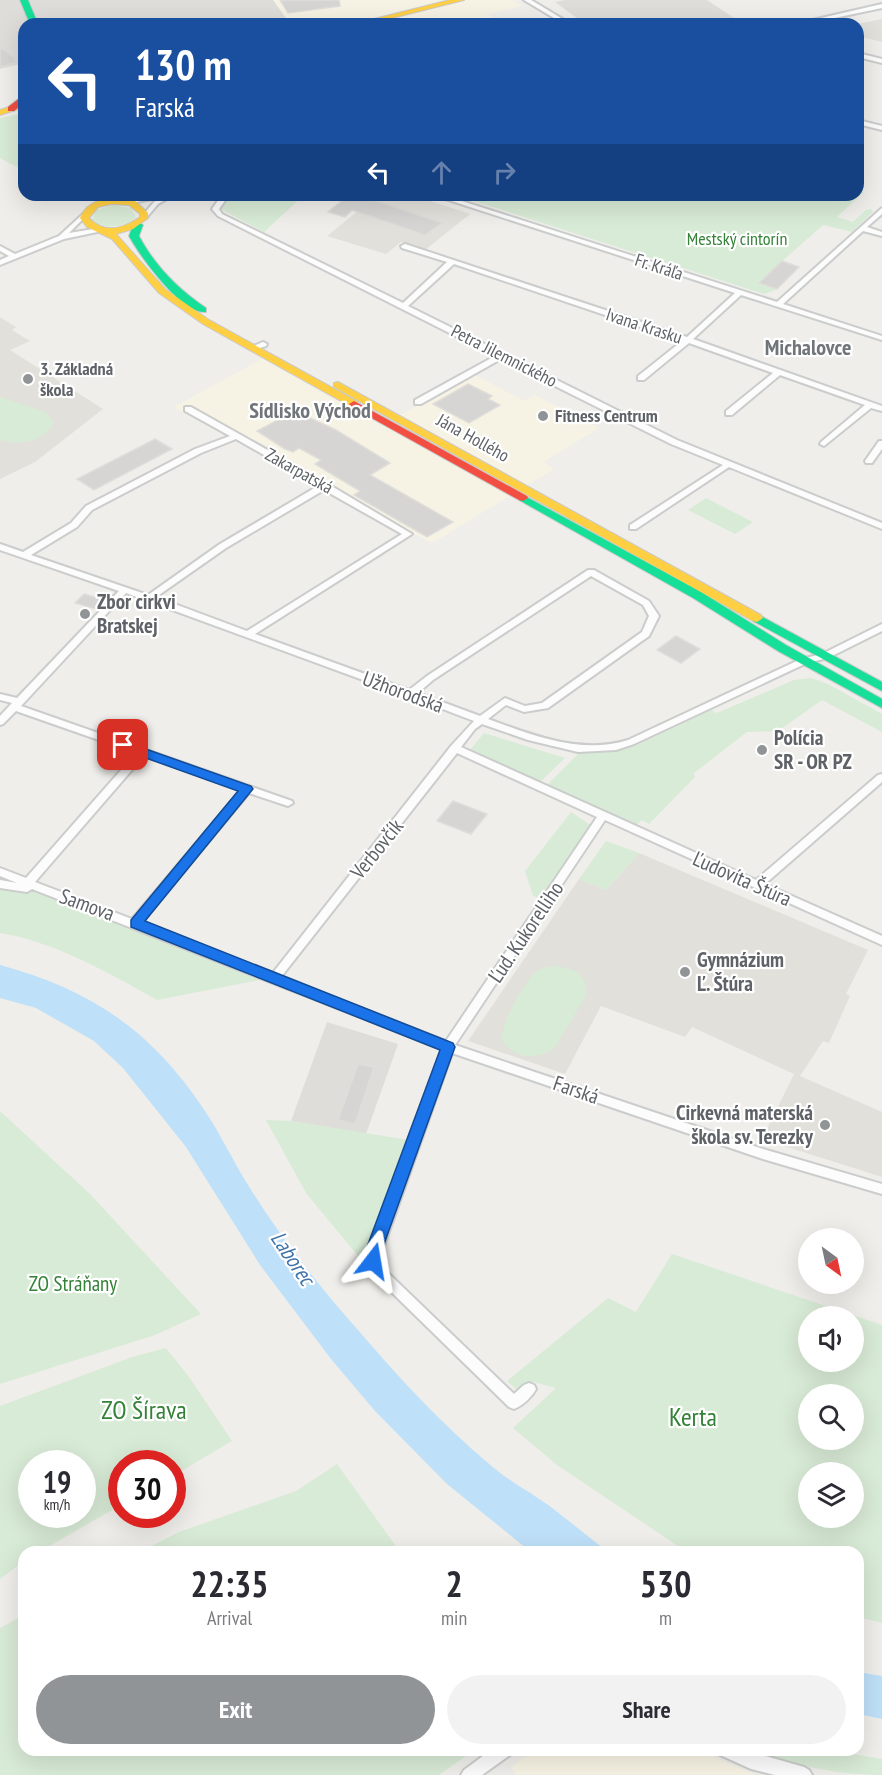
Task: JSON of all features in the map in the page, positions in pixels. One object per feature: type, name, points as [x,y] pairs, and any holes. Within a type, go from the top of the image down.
[{"type":"street","points":[[24,0],[32,18]]},
{"type":"street","points":[[370,18],[443,0]]},
{"type":"street","points":[[384,18],[460,0]]},
{"type":"street","points":[[527,0],[558,18]]},
{"type":"street","points":[[826,18],[882,6]]},
{"type":"street","points":[[864,56],[882,61]]},
{"type":"street","points":[[864,124],[882,128]]},
{"type":"street","points":[[54,240],[70,229],[86,212],[92,201]]},
{"type":"street","points":[[86,212],[110,201]]},
{"type":"street","points":[[125,201],[140,207],[141,220]]},
{"type":"street","points":[[0,263],[54,240],[80,232],[127,230],[141,220],[154,204],[160,201]]},
{"type":"street","name":"Petra Jilemnického","points":[[221,201],[215,209],[217,214],[674,442],[882,526]]},
{"type":"street","name":"Fr. Kráľa","points":[[455,201],[882,338]]},
{"type":"street","points":[[778,305],[882,210]]},
{"type":"street","name":"Jána Hollého","points":[[86,212],[87,224],[116,237],[184,309],[258,346],[702,592],[882,687]]},
{"type":"street","name":"Jána Hollého","points":[[141,220],[134,235],[137,243],[167,289]]},
{"type":"street","points":[[862,228],[882,234]]},
{"type":"street","name":"Ivana Krasku","points":[[405,246],[688,340],[882,409]]},
{"type":"street","points":[[0,248],[15,257]]},
{"type":"street","points":[[404,306],[452,262]]},
{"type":"street","points":[[641,378],[688,340],[739,293]]},
{"type":"street","points":[[418,402],[502,355]]},
{"type":"street","points":[[729,413],[779,372]]},
{"type":"street","points":[[824,444],[870,405]]},
{"type":"street","name":"Zakarpatská","points":[[188,408],[408,534],[248,634]]},
{"type":"street","points":[[24,555],[74,525],[89,508],[198,451],[237,436]]},
{"type":"street","points":[[869,461],[882,443]]},
{"type":"street","points":[[633,528],[729,464]]},
{"type":"street","points":[[149,598],[224,546],[325,486]]},
{"type":"street","name":"Užhorodská","points":[[0,547],[125,589],[479,720],[531,738],[578,749],[616,747],[804,661]]},
{"type":"street","name":"Verbovčík","points":[[274,979],[430,783],[454,748],[479,720],[505,701],[524,709],[545,706],[646,634],[654,616],[649,606],[591,572],[429,678],[409,695]]},
{"type":"street","points":[[0,722],[125,589]]},
{"type":"street","name":"Jána Hollého","points":[[702,592],[804,661],[882,704]]},
{"type":"street","points":[[804,661],[825,656],[882,627]]},
{"type":"street","points":[[0,697],[142,752],[288,803]]},
{"type":"street","points":[[454,748],[603,816]]},
{"type":"street","points":[[28,883],[142,752]]},
{"type":"street","points":[[757,885],[882,777]]},
{"type":"street","points":[[135,923],[247,789]]},
{"type":"street","name":"Ľudovíta Štúra","points":[[603,816],[882,941]]},
{"type":"street","name":"Ľud. Kukorelliho","points":[[529,1389],[514,1403],[380,1273],[373,1261],[375,1247],[448,1047],[603,816]]},
{"type":"street","name":"Samova","points":[[0,872],[274,979]]},
{"type":"street","points":[[0,884],[45,890]]},
{"type":"street","name":"Farská","points":[[274,979],[448,1047],[763,1154],[882,1189]]},
{"type":"street","points":[[469,1775],[496,1756]]},
{"type":"street","points":[[739,1756],[804,1775]]},
{"type":"shaded area","points":[[0,0],[273,0],[286,18],[18,18],[18,64],[0,69]]},
{"type":"shaded area","points":[[273,0],[512,0],[522,6],[487,14],[494,18],[286,18]]},
{"type":"shaded area","points":[[565,0],[707,0],[734,18],[577,18],[555,2]]},
{"type":"shaded area","points":[[882,19],[882,42],[864,38],[864,23]]},
{"type":"shaded area","points":[[371,201],[430,201],[470,214],[425,250],[401,242],[386,254],[327,236]]},
{"type":"shaded area","name":"3. Základná škola","points":[[0,317],[16,327],[12,330],[30,341],[10,350],[103,409],[35,462],[0,479]]},
{"type":"shaded area","points":[[262,359],[381,425],[475,375],[524,401],[535,395],[599,428],[543,462],[554,469],[432,543],[174,407]]},
{"type":"shaded area","name":"Gymnázium Ľ. Štúra","points":[[639,853],[868,950],[846,994],[850,996],[829,1043],[823,1041],[800,1076],[882,1112],[882,1177],[762,1139],[794,1074],[692,1027],[685,1037],[601,1006],[565,1074],[468,1041],[579,879],[606,890]]},
{"type":"shaded area","points":[[327,1022],[398,1044],[366,1134],[291,1121]]},
{"type":"shaded area","points":[[526,1756],[712,1756],[755,1775],[516,1775],[511,1767]]},
{"type":"green space","points":[[18,114],[18,168],[0,158],[0,118]]},
{"type":"green space","points":[[224,201],[298,201],[264,232],[219,208]]},
{"type":"green space","name":"Mestský cintorín","points":[[474,201],[854,201],[837,217],[853,222],[866,210],[871,209],[873,212],[852,232],[823,225],[761,280],[759,283],[778,289],[764,294]]},
{"type":"green space","points":[[113,205],[131,208],[136,217],[126,224],[114,226],[102,225],[92,220],[96,210]]},
{"type":"green space","points":[[0,397],[43,411],[53,420],[52,426],[42,436],[29,441],[0,440]]},
{"type":"green space","points":[[706,498],[753,522],[735,534],[688,510]]},
{"type":"green space","points":[[811,678],[828,684],[882,714],[882,732],[822,700],[778,731],[747,732],[694,773],[695,777],[649,824],[642,820],[635,826],[548,784],[579,753],[637,745],[711,710],[717,713],[794,680]]},
{"type":"green space","points":[[484,733],[565,758],[539,783],[470,750]]},
{"type":"green space","points":[[571,812],[592,826],[540,898],[533,896],[525,871]]},
{"type":"green space","points":[[606,841],[639,853],[606,890],[579,879]]},
{"type":"green space","points":[[0,877],[260,980],[157,1000],[101,969],[61,951],[20,937],[0,933]]},
{"type":"green space","points":[[553,966],[572,970],[582,977],[585,982],[586,995],[556,1046],[535,1056],[520,1055],[507,1047],[502,1040],[502,1033],[514,1005],[530,978],[539,970]]},
{"type":"green space","name":"ZO Stráňany","points":[[0,1111],[90,1194],[201,1314],[155,1335],[0,1384]]},
{"type":"green space","points":[[266,1120],[291,1121],[409,1140],[363,1262],[306,1193]]},
{"type":"green space","name":"Kerta","points":[[672,1254],[826,1306],[798,1306],[798,1372],[864,1372],[864,1319],[882,1325],[882,1623],[864,1618],[864,1546],[678,1546],[557,1465],[513,1428],[556,1388],[534,1382],[516,1389],[507,1381],[608,1298],[636,1312]]},
{"type":"green space","name":"ZO Šírava","points":[[166,1348],[189,1377],[232,1441],[186,1468],[186,1450],[108,1450],[108,1512],[96,1519],[96,1450],[18,1450],[18,1528],[81,1528],[49,1546],[18,1546],[18,1566],[0,1579],[0,1406],[132,1357]]},
{"type":"green space","points":[[337,1464],[396,1546],[151,1546],[179,1532],[296,1491]]},
{"type":"green space","points":[[18,1618],[18,1756],[466,1756],[439,1775],[0,1775],[0,1628]]},
{"type":"green space","points":[[770,1756],[864,1756],[882,1759],[882,1775],[817,1769]]},
{"type":"water","name":"Laborec","points":[[0,965],[33,975],[91,1001],[117,1017],[141,1036],[164,1058],[205,1111],[260,1204],[300,1260],[328,1296],[389,1365],[437,1416],[488,1463],[551,1507],[600,1546],[524,1546],[447,1484],[375,1411],[331,1359],[260,1265],[186,1147],[123,1068],[94,1041],[36,1008],[0,998]]},
{"type":"water","points":[[864,1673],[882,1676],[882,1719],[864,1715]]},
{"type":"building","points":[[280,0],[339,0],[340,6],[288,13]]},
{"type":"building","points":[[0,47],[16,59],[14,60],[17,62],[0,67]]},
{"type":"building","points":[[342,201],[376,201],[442,223],[425,235],[352,210],[345,217],[328,212]]},
{"type":"building","points":[[782,261],[799,267],[777,289],[759,283]]},
{"type":"building","points":[[468,384],[492,396],[488,399],[500,405],[469,423],[433,404]]},
{"type":"building","points":[[295,411],[336,430],[390,463],[370,475],[453,522],[427,537],[354,495],[360,491],[315,464],[321,460],[299,448],[293,452],[285,449],[257,431]]},
{"type":"building","points":[[155,439],[172,449],[94,490],[77,479]]},
{"type":"building","points":[[84,594],[104,600],[96,609],[75,603]]},
{"type":"building","points":[[676,636],[700,649],[681,663],[657,650]]},
{"type":"building","points":[[453,801],[487,814],[471,834],[437,821]]},
{"type":"building","points":[[358,1064],[374,1067],[355,1124],[338,1120]]},
{"type":"traffic: fast","points":[[24,0],[32,18]]},
{"type":"traffic: fast","points":[[138,225],[134,236],[147,258],[172,287],[203,310]]},
{"type":"traffic: fast","points":[[523,498],[697,595],[782,648],[882,704]]},
{"type":"traffic: fast","points":[[757,618],[882,687]]},
{"type":"traffic: slow","points":[[384,18],[460,0]]},
{"type":"traffic: slow","points":[[0,113],[18,106]]},
{"type":"traffic: slow","points":[[112,201],[132,203],[144,213],[144,218],[130,227],[113,232],[97,229],[84,218],[95,205],[112,201]]},
{"type":"traffic: slow","points":[[105,231],[115,237],[162,291],[206,322],[354,404]]},
{"type":"traffic: slow","points":[[338,385],[757,618]]},
{"type":"traffic: jam","points":[[11,109],[18,104]]},
{"type":"traffic: jam","points":[[354,404],[523,498]]},
{"type":"place","name":"3. Základná škola","points":[[28,379]]},
{"type":"place","name":"Fitness Centrum","points":[[543,416]]},
{"type":"place","name":"Zbor cirkvi Bratskej","points":[[85,614]]},
{"type":"place","name":"Polícia SR - OR PZ","points":[[762,750]]},
{"type":"place","name":"Gymnázium Ľ. Štúra","points":[[685,972]]},
{"type":"place","name":"Cirkevná materská škola sv. Terezky","points":[[825,1125]]},
{"type":"district","name":"Michalovce","points":[[808,347]]},
{"type":"district","name":"Sídlisko Východ","points":[[310,410]]},
{"type":"route","points":[[123,745],[247,789],[135,923],[448,1047],[375,1247],[373,1261]]}]
